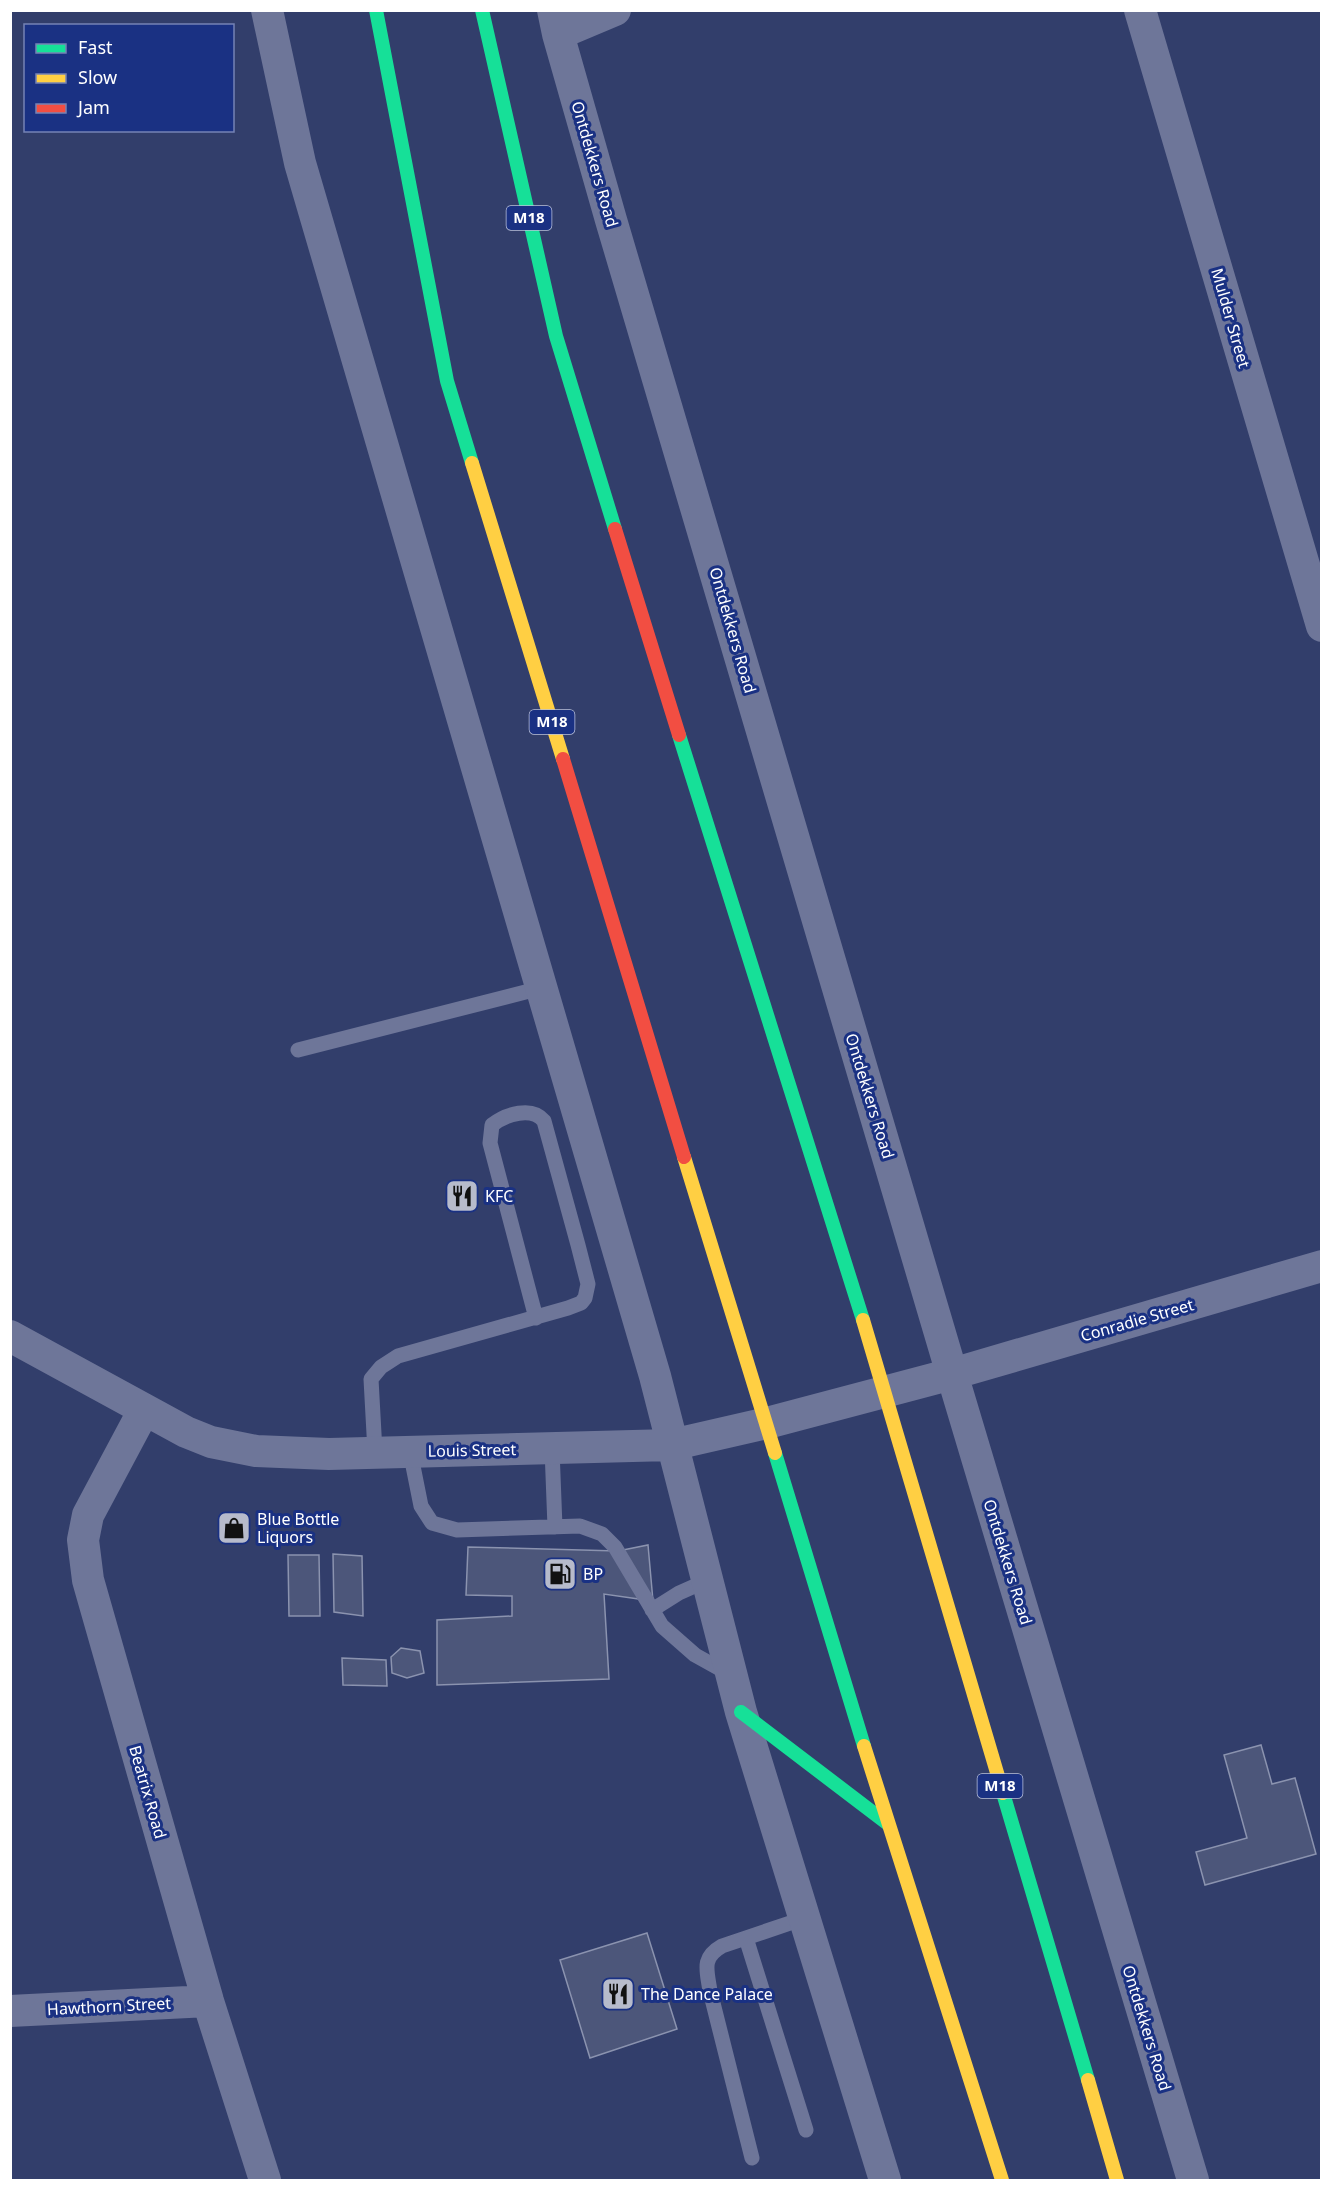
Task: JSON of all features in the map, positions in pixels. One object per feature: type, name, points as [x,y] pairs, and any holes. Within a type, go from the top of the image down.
[{"type":"main road","name":"M18","points":[[376,10],[447,381],[888,1824],[1002,2181]]},
{"type":"main road","name":"M18","points":[[482,10],[556,336],[885,1392],[1117,2181]]},
{"type":"main road","points":[[741,1713],[888,1824]]},
{"type":"street","points":[[267,10],[300,163],[655,1376],[741,1713],[885,2181]]},
{"type":"street","points":[[556,22],[615,10]]},
{"type":"street","name":"Mulder Street","points":[[1140,10],[1322,626]]},
{"type":"street","name":"Ontdekkers Road","points":[[556,22],[952,1374],[1193,2181]]},
{"type":"street","name":"Conradie Street","points":[[952,1374],[1322,1266]]},
{"type":"street","name":"Louis Street","points":[[10,1336],[144,1410],[211,1442],[255,1451],[329,1454],[671,1445],[766,1423],[952,1374]]},
{"type":"street","name":"Beatrix Road","points":[[144,1410],[88,1515],[83,1540],[88,1580],[208,2001],[265,2181]]},
{"type":"street","name":"Hawthorn Street","points":[[10,2011],[208,2001]]},
{"type":"lane","points":[[298,1050],[541,988]]},
{"type":"lane","points":[[375,1452],[371,1379],[381,1366],[398,1356],[422,1348],[536,1318],[581,1303],[587,1291],[588,1284],[579,1245],[544,1121],[534,1113],[524,1112],[492,1125],[490,1143],[536,1318]]},
{"type":"lane","points":[[552,1449],[555,1527]]},
{"type":"lane","points":[[410,1451],[421,1506],[432,1523],[457,1530],[580,1526],[602,1534],[615,1547],[662,1626],[687,1649],[731,1675]]},
{"type":"lane","points":[[652,1610],[679,1593],[706,1581]]},
{"type":"lane","points":[[752,2158],[712,2002],[706,1964],[714,1950],[804,1918]]},
{"type":"lane","points":[[746,1938],[806,2130]]},
{"type":"building","points":[[648,1545],[653,1601],[604,1594],[609,1679],[437,1685],[437,1620],[512,1616],[512,1596],[466,1595],[468,1547],[618,1551]]},
{"type":"building","points":[[333,1554],[362,1556],[363,1616],[334,1612]]},
{"type":"building","points":[[288,1555],[319,1555],[320,1616],[289,1616]]},
{"type":"building","points":[[401,1648],[420,1651],[424,1673],[407,1678],[392,1673],[391,1657]]},
{"type":"building","points":[[342,1658],[386,1660],[387,1686],[343,1685]]},
{"type":"building","points":[[1261,1745],[1272,1784],[1295,1778],[1316,1854],[1205,1885],[1196,1852],[1247,1838],[1224,1755]]},
{"type":"building","name":"The Dance Palace","points":[[647,1933],[677,2029],[590,2058],[560,1960]]},
{"type":"traffic: fast","points":[[376,10],[447,381],[472,463]]},
{"type":"traffic: fast","points":[[482,10],[556,336],[615,529]]},
{"type":"traffic: fast","points":[[679,735],[863,1320]]},
{"type":"traffic: fast","points":[[775,1453],[864,1746]]},
{"type":"traffic: fast","points":[[741,1712],[888,1824]]},
{"type":"traffic: fast","points":[[1003,1793],[1088,2080]]},
{"type":"traffic: slow","points":[[472,463],[563,759]]},
{"type":"traffic: slow","points":[[684,1157],[775,1453]]},
{"type":"traffic: slow","points":[[863,1320],[1003,1793]]},
{"type":"traffic: slow","points":[[864,1746],[1002,2180]]},
{"type":"traffic: slow","points":[[1088,2080],[1117,2180]]},
{"type":"traffic: jam","points":[[615,529],[679,735]]},
{"type":"traffic: jam","points":[[563,759],[684,1157]]},
{"type":"place","name":"KFC","points":[[462,1196]]},
{"type":"place","name":"Blue Bottle Liquors","points":[[234,1528]]},
{"type":"place","name":"BP","points":[[560,1574]]},
{"type":"place","name":"The Dance Palace","points":[[618,1994]]}]
